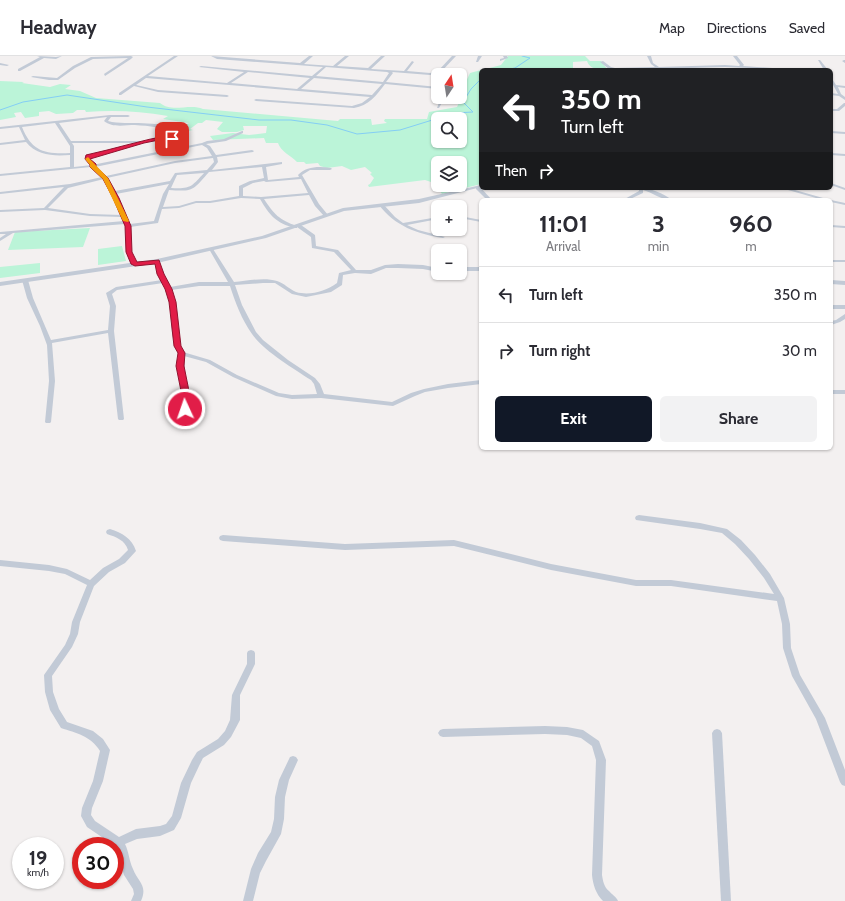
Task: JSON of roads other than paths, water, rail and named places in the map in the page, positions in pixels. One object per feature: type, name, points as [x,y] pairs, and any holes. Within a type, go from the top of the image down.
[{"type":"street","points":[[19,70],[41,56],[56,58],[60,56]]},
{"type":"street","points":[[86,56],[132,57]]},
{"type":"street","points":[[120,94],[176,56]]},
{"type":"street","points":[[213,56],[217,58],[240,60],[430,74],[439,72],[454,56]]},
{"type":"street","points":[[240,60],[244,56]]},
{"type":"street","points":[[301,64],[311,56]]},
{"type":"street","points":[[334,67],[347,56]]},
{"type":"street","points":[[369,69],[383,56]]},
{"type":"street","points":[[477,61],[480,56]]},
{"type":"street","points":[[501,60],[506,58],[505,56]]},
{"type":"street","points":[[649,56],[652,63],[659,68]]},
{"type":"street","points":[[735,56],[742,65],[740,67]]},
{"type":"street","points":[[33,77],[49,80],[58,79],[78,65],[97,57]]},
{"type":"street","points":[[105,74],[132,57]]},
{"type":"street","points":[[270,62],[274,59]]},
{"type":"street","points":[[819,61],[824,68]]},
{"type":"street","points":[[405,72],[412,62]]},
{"type":"street","points":[[602,62],[607,68]]},
{"type":"street","points":[[280,67],[286,63]]},
{"type":"street","points":[[0,64],[7,65]]},
{"type":"street","points":[[680,68],[711,66],[759,68]]},
{"type":"street","points":[[202,67],[431,87]]},
{"type":"street","points":[[299,90],[325,67]]},
{"type":"street","points":[[270,74],[275,70]]},
{"type":"street","points":[[256,100],[353,107],[362,105],[372,96],[391,74],[388,71]]},
{"type":"street","points":[[229,84],[246,72]]},
{"type":"street","points":[[146,77],[372,96]]},
{"type":"street","points":[[833,81],[840,95],[845,99]]},
{"type":"street","points":[[133,85],[158,91],[227,96]]},
{"type":"street","points":[[836,86],[845,87]]},
{"type":"street","points":[[833,94],[840,95]]},
{"type":"street","points":[[833,110],[838,110],[845,104]]},
{"type":"street","points":[[69,142],[143,142],[172,138],[180,133],[173,129],[159,127],[130,124],[109,124],[106,121],[110,116]]},
{"type":"street","points":[[0,128],[57,123],[110,116],[128,116]]},
{"type":"street","points":[[57,123],[72,146],[72,168]]},
{"type":"street","points":[[20,126],[27,141],[33,149],[46,154],[72,154]]},
{"type":"street","points":[[0,175],[93,166],[207,142],[225,140],[242,132]]},
{"type":"street","points":[[833,132],[845,133]]},
{"type":"street","points":[[0,144],[27,141]]},
{"type":"street","points":[[88,156],[102,154],[143,142]]},
{"type":"street","points":[[168,189],[182,190],[193,188],[216,162],[215,156],[208,147],[203,144]]},
{"type":"street","points":[[89,151],[89,162],[105,178],[124,216],[127,224],[129,252],[135,264]]},
{"type":"street","points":[[0,193],[72,185],[165,164],[252,151]]},
{"type":"street","points":[[833,154],[845,155]]},
{"type":"street","points":[[165,164],[176,174],[207,172],[281,163]]},
{"type":"street","points":[[264,166],[266,179]]},
{"type":"street","points":[[326,215],[314,202],[301,173],[318,169],[330,169]]},
{"type":"street","points":[[0,233],[14,230],[156,222],[170,182],[176,174]]},
{"type":"street","points":[[241,197],[241,187],[252,182],[266,179],[268,182],[302,178]]},
{"type":"street","points":[[113,193],[170,182]]},
{"type":"street","points":[[45,209],[66,187],[72,185]]},
{"type":"street","points":[[833,185],[845,189]]},
{"type":"street","points":[[0,284],[157,261],[264,237],[343,210],[419,201],[479,187]]},
{"type":"street","points":[[482,190],[488,198]]},
{"type":"street","points":[[630,198],[639,194],[641,190]]},
{"type":"street","points":[[648,190],[666,198]]},
{"type":"street","points":[[790,190],[820,198]]},
{"type":"street","points":[[162,208],[196,202],[210,202],[241,197],[261,198],[310,194]]},
{"type":"street","points":[[261,198],[278,221],[296,226],[313,236],[314,247],[336,251],[355,271]]},
{"type":"street","points":[[833,201],[845,204]]},
{"type":"street","points":[[381,205],[386,212],[413,231],[443,237]]},
{"type":"street","points":[[0,211],[45,209],[76,214],[124,216]]},
{"type":"street","points":[[467,218],[479,221]]},
{"type":"street","points":[[403,224],[431,219]]},
{"type":"street","points":[[833,226],[845,227]]},
{"type":"street","points":[[0,240],[14,230]]},
{"type":"street","points":[[211,249],[232,284],[239,305],[254,333],[286,361],[313,379],[318,384],[321,396]]},
{"type":"street","points":[[157,261],[173,302],[178,346],[181,353],[180,366],[186,396],[185,409]]},
{"type":"street","points":[[833,261],[845,261]]},
{"type":"street","points":[[169,289],[199,284],[232,284],[255,281],[276,282],[294,293],[313,294],[336,288],[340,284],[341,274],[355,271],[371,272],[385,267],[398,266],[431,269]]},
{"type":"street","points":[[467,269],[479,268]]},
{"type":"street","points":[[26,280],[30,298],[49,342],[52,381],[48,422]]},
{"type":"street","points":[[121,419],[111,331],[113,306],[109,297],[111,291],[164,281]]},
{"type":"street","points":[[833,282],[845,283]]},
{"type":"street","points":[[833,322],[845,314],[843,307]]},
{"type":"street","points":[[49,342],[111,331]]},
{"type":"street","points":[[181,353],[208,361],[235,376],[278,395],[292,397],[321,396],[393,404],[414,394],[425,391],[479,382]]},
{"type":"street","points":[[833,392],[845,392]]},
{"type":"street","points":[[639,518],[700,526],[724,531],[738,542],[767,576],[780,598],[786,624],[787,648],[796,676],[820,718],[845,782]]},
{"type":"street","points":[[110,532],[124,538],[131,545],[132,551],[122,561],[106,570],[91,584],[68,647],[48,675],[49,692],[55,710],[64,725],[90,734],[100,742],[105,750],[98,781],[87,808],[86,816],[91,824],[110,837]]},
{"type":"street","points":[[223,538],[345,547],[454,543],[551,566],[636,583],[671,583],[780,598]]},
{"type":"street","points":[[0,563],[49,568],[67,572],[91,584]]},
{"type":"street","points":[[124,839],[136,834],[160,831],[170,827],[176,818],[186,784],[195,763],[200,755],[228,734],[235,720],[236,694],[251,664],[251,654]]},
{"type":"street","points":[[443,733],[545,730],[567,731],[583,734],[596,744],[601,760],[597,875],[599,888],[606,897],[612,901]]},
{"type":"street","points":[[717,733],[726,901]]},
{"type":"street","points":[[248,901],[255,873],[262,857],[276,834],[279,819],[280,797],[284,780],[293,760]]},
{"type":"street","points":[[124,855],[128,870],[138,887],[139,894],[136,901]]},
{"type":"waterway","points":[[515,68],[530,58],[522,56]]},
{"type":"waterway","points":[[0,110],[23,102],[67,95],[147,107],[259,120],[291,120],[327,125],[357,134],[400,130],[455,113],[473,112],[463,102],[471,89],[479,81]]}]
